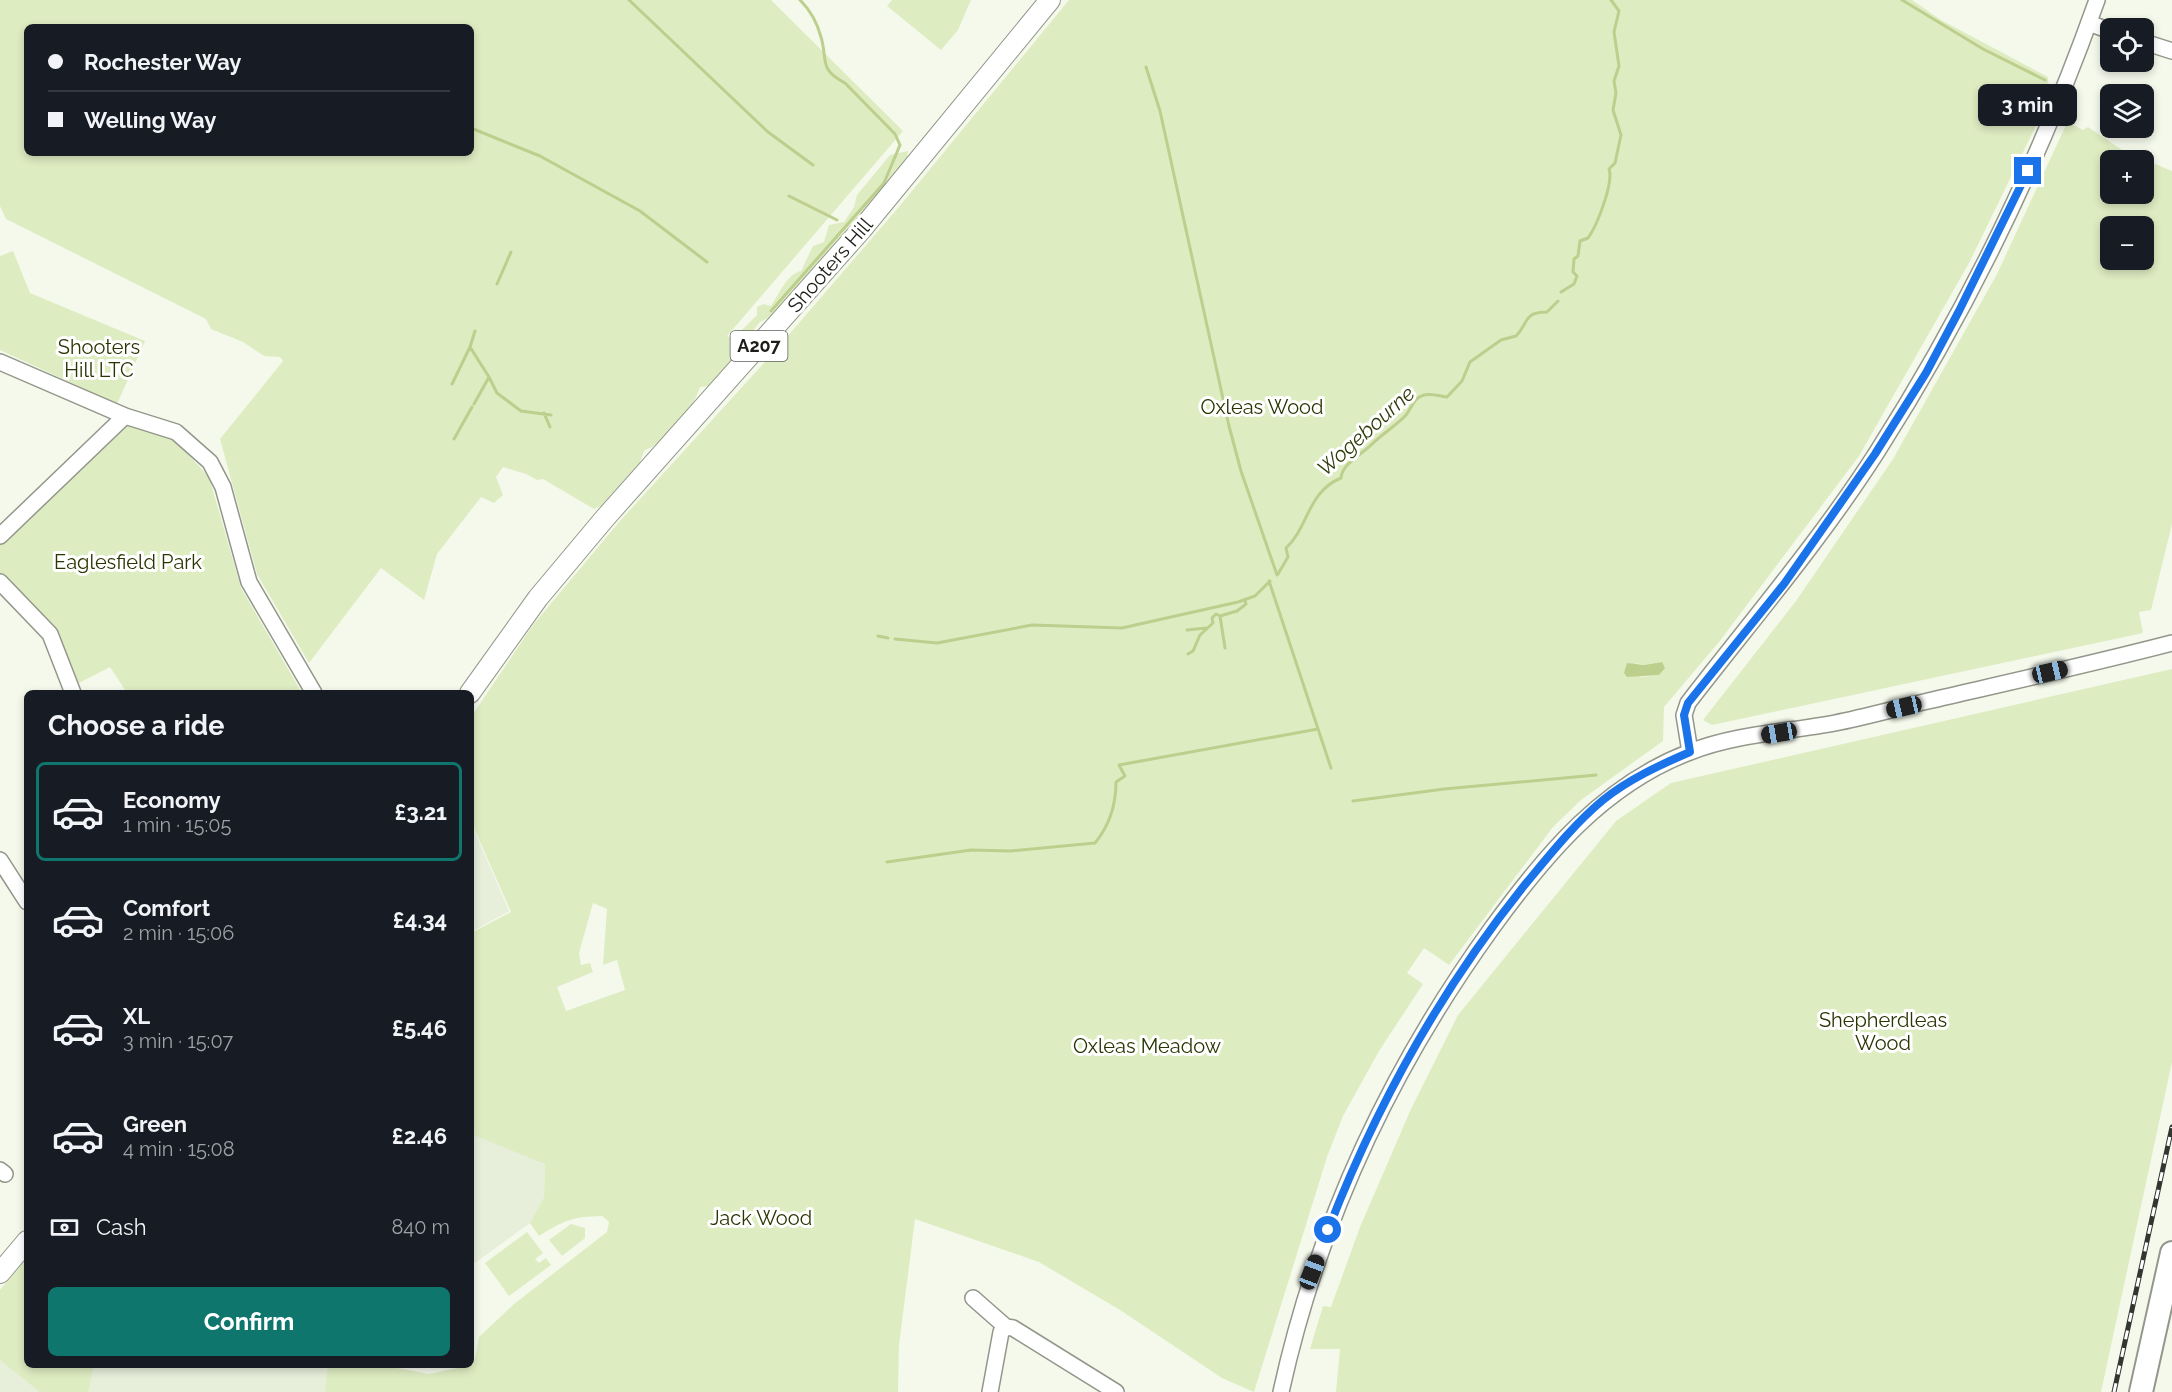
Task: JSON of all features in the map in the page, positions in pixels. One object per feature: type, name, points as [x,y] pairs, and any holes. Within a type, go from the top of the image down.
[{"type":"highway","points":[[2141,1392],[2172,1253]]},
{"type":"highway","points":[[2157,1392],[2172,1321]]},
{"type":"main road","name":"Shooters Hill","points":[[472,690],[538,598],[604,518],[861,229],[1050,0]]},
{"type":"main road","points":[[0,1273],[24,1245]]},
{"type":"street","points":[[1690,752],[1684,715],[1688,703],[1784,584],[1875,454],[1926,373],[1982,270],[2032,162],[2097,0]]},
{"type":"street","points":[[2089,23],[2100,27]]},
{"type":"street","points":[[2154,45],[2172,51]]},
{"type":"street","points":[[0,362],[125,416],[176,432],[210,462],[224,487],[249,582],[312,690]]},
{"type":"street","points":[[0,536],[125,416]]},
{"type":"street","points":[[0,582],[50,634],[72,690]]},
{"type":"street","points":[[1281,1392],[1292,1340],[1312,1272],[1344,1187],[1371,1127],[1437,1006],[1507,908],[1569,834],[1603,800],[1627,783],[1690,752],[1719,743],[1836,723],[2172,644]]},
{"type":"street","points":[[0,862],[24,898]]},
{"type":"street","points":[[973,1298],[1006,1328]]},
{"type":"street","points":[[990,1392],[1001,1332],[1006,1328],[1013,1328],[1116,1392]]},
{"type":"shaded area","points":[[1662,662],[1665,668],[1659,675],[1627,677],[1624,673],[1627,663],[1644,665]]},
{"type":"shaded area","points":[[474,830],[509,911],[474,930]]},
{"type":"shaded area","points":[[474,1127],[545,1164],[544,1197],[530,1223],[475,1263]]},
{"type":"shaded area","points":[[24,1262],[24,1368],[356,1368],[369,1392],[0,1392],[0,1290]]},
{"type":"green space","points":[[0,0],[771,0],[903,131],[727,336],[733,339],[757,315],[757,307],[763,304],[771,306],[788,280],[801,271],[813,246],[824,242],[829,225],[844,222],[854,207],[857,195],[890,155],[908,151],[907,158],[774,315],[760,322],[751,333],[749,342],[709,386],[700,387],[693,403],[682,418],[669,432],[644,451],[640,462],[601,506],[594,509],[543,479],[537,480],[503,467],[496,477],[503,495],[494,503],[481,497],[437,554],[424,600],[381,568],[309,663],[257,574],[220,439],[283,361],[280,357],[264,356],[243,342],[211,329],[206,319],[6,219],[0,206]]},
{"type":"green space","points":[[892,0],[971,0],[958,30],[941,50],[887,6]]},
{"type":"green space","name":"Oxleas Wood","points":[[1069,0],[1912,0],[1941,20],[2048,77],[2049,99],[1969,263],[1859,456],[1719,642],[1664,707],[1663,741],[1581,800],[1553,827],[1449,965],[1424,948],[1407,973],[1423,984],[1379,1051],[1343,1116],[1327,1157],[1254,1392],[1222,1378],[1120,1310],[1039,1262],[915,1219],[899,1345],[898,1392],[325,1392],[328,1368],[397,1368],[429,1374],[457,1368],[474,1368],[479,1337],[514,1304],[607,1232],[609,1222],[602,1216],[591,1216],[569,1220],[539,1236],[530,1223],[544,1197],[545,1164],[474,1135],[474,931],[511,912],[474,828],[474,713],[533,625],[620,521],[774,352],[898,208]],"holes":[[[1661,662],[1659,675],[1641,677],[1636,663],[1644,665]],[[593,903],[607,909],[603,965],[617,960],[625,990],[566,1011],[557,987],[593,972],[590,963],[581,965],[579,953]]]},
{"type":"green space","points":[[2070,123],[2083,130],[2088,127],[2100,135],[2100,138],[2104,138],[2122,150],[2100,150],[2100,204],[2154,204],[2154,163],[2172,171],[2172,524],[2151,610],[2139,612],[2143,633],[1712,725],[1703,720],[1796,601],[1893,459],[1997,274],[2066,125]]},
{"type":"green space","name":"Shooters Hill LTC","points":[[13,251],[30,293],[145,341],[117,404],[0,350],[0,256]]},
{"type":"green space","name":"Eaglesfield Park","points":[[124,422],[170,435],[209,477],[241,588],[300,690],[125,690],[110,667],[79,683],[56,633],[0,575],[0,544]]},
{"type":"green space","name":"Shepherdleas Wood","points":[[2172,669],[2172,1062],[2101,1392],[1336,1392],[1340,1349],[1310,1349],[1323,1306],[1331,1307],[1360,1227],[1411,1109],[1458,1015],[1616,821],[1671,783]]},
{"type":"green space","points":[[571,1224],[585,1228],[585,1238],[562,1256],[549,1240]]},
{"type":"green space","points":[[527,1232],[543,1253],[535,1259],[539,1263],[546,1258],[551,1265],[509,1296],[485,1263]]},
{"type":"green space","points":[[24,1262],[24,1368],[93,1368],[88,1392],[40,1392],[0,1360],[0,1290]]},
{"type":"waterway","points":[[629,0],[768,132],[813,165]]},
{"type":"waterway","points":[[771,311],[884,183],[900,145],[895,134],[827,68],[818,26],[800,0]]},
{"type":"waterway","name":"Wogebourne","points":[[1561,292],[1574,284],[1577,276],[1573,272],[1574,259],[1578,256],[1580,241],[1588,238],[1600,214],[1609,184],[1609,169],[1615,163],[1621,135],[1613,110],[1616,93],[1614,81],[1619,66],[1614,32],[1619,11],[1611,0]]},
{"type":"waterway","points":[[1902,0],[1983,49],[2045,80]]},
{"type":"waterway","points":[[1146,67],[1160,111],[1229,426],[1241,471],[1277,575]]},
{"type":"waterway","points":[[474,129],[540,156],[640,211],[707,262]]},
{"type":"waterway","points":[[789,196],[837,220]]},
{"type":"waterway","points":[[497,284],[511,252]]},
{"type":"waterway","name":"Wogebourne","points":[[1278,574],[1288,557],[1286,548],[1294,540],[1315,501],[1330,484],[1341,478],[1348,464],[1403,418],[1417,398],[1430,394],[1447,397],[1462,381],[1470,362],[1501,340],[1516,336],[1530,316],[1539,312],[1547,312],[1558,301]]},
{"type":"waterway","points":[[452,384],[475,331]]},
{"type":"waterway","points":[[470,347],[489,377],[474,404]]},
{"type":"waterway","points":[[489,377],[497,393],[521,411],[551,415]]},
{"type":"waterway","points":[[454,439],[472,407]]},
{"type":"waterway","points":[[544,413],[550,427]]},
{"type":"waterway","points":[[1269,581],[1331,768]]},
{"type":"waterway","name":"Wogebourne","points":[[895,639],[937,643],[1032,625],[1122,628],[1238,602],[1255,596],[1270,581]]},
{"type":"waterway","points":[[1188,654],[1193,651],[1200,635],[1213,623],[1212,618],[1216,614],[1220,616],[1237,611],[1246,604],[1245,600]]},
{"type":"waterway","points":[[1220,616],[1225,648]]},
{"type":"waterway","points":[[1187,630],[1206,628]]},
{"type":"waterway","name":"Wogebourne","points":[[878,636],[888,638]]},
{"type":"waterway","points":[[887,862],[971,850],[1011,851],[1095,843],[1111,815],[1116,782],[1125,776],[1119,765],[1318,729]]},
{"type":"waterway","points":[[1353,801],[1444,789],[1596,775]]},
{"type":"railway","points":[[2114,1392],[2172,1127]]},
{"type":"route","points":[[1328,1230],[1344,1187],[1371,1127],[1437,1006],[1507,908],[1539,867],[1603,800],[1657,766],[1690,752],[1684,715],[1688,703],[1784,584],[1875,454],[1926,373],[1982,270],[2028,171]]},
{"type":"park label","name":"Oxleas Meadow","points":[[1147,1046]]},
{"type":"park label","name":"Jack Wood","points":[[761,1218]]}]
